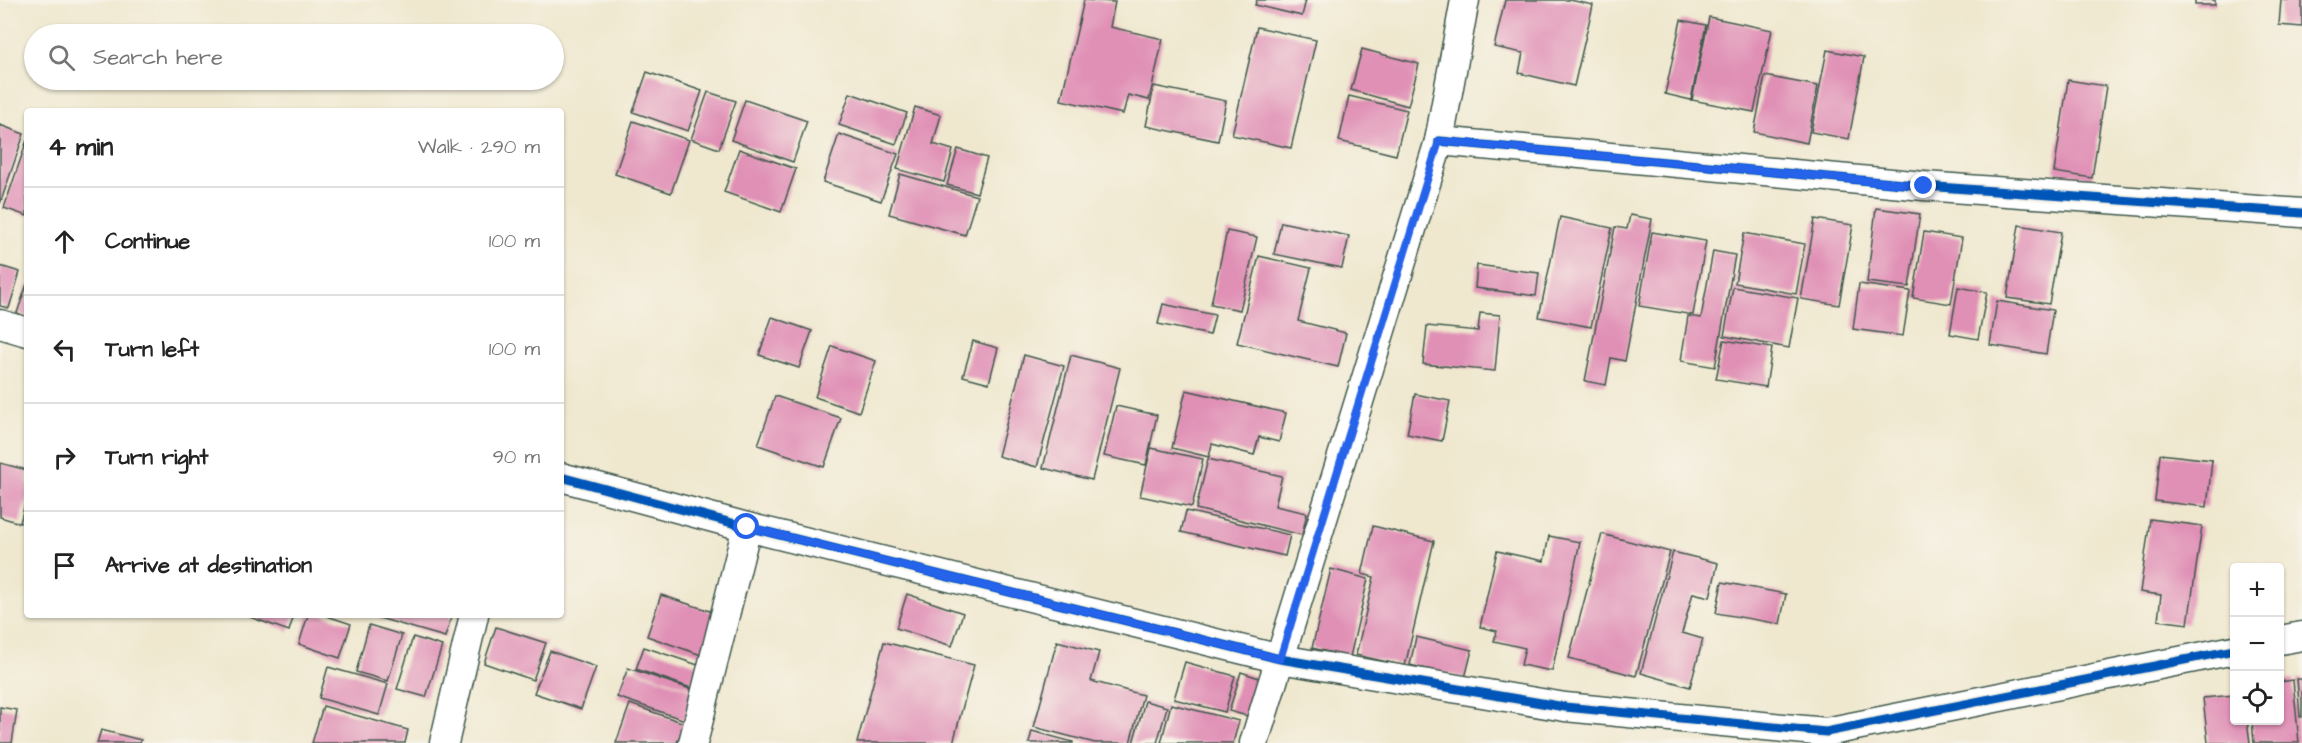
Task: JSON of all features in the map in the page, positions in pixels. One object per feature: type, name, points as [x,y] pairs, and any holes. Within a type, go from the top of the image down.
[{"type":"street","points":[[1254,743],[1439,141],[1466,0]]},
{"type":"street","points":[[1439,141],[1924,186],[2302,213]]},
{"type":"street","points":[[0,324],[24,331]]},
{"type":"street","points":[[564,478],[747,527],[1280,659],[1565,707],[1826,732],[2230,651]]},
{"type":"street","points":[[693,743],[747,527]]},
{"type":"street","points":[[444,743],[473,618]]},
{"type":"street","points":[[2284,639],[2302,636]]},
{"type":"building","points":[[1084,0],[1115,2],[1110,27],[1163,39],[1149,100],[1128,95],[1123,114],[1061,100]]},
{"type":"building","points":[[1257,0],[1306,0],[1302,16],[1255,5]]},
{"type":"building","points":[[1505,0],[1570,0],[1593,5],[1574,86],[1519,73],[1523,53],[1494,47]]},
{"type":"building","points":[[2195,0],[2215,0],[2215,5],[2195,5]]},
{"type":"building","points":[[2281,0],[2302,0],[2302,27],[2279,25]]},
{"type":"building","points":[[1709,17],[1772,30],[1754,112],[1692,100]]},
{"type":"building","points":[[1681,20],[1706,25],[1691,100],[1665,94]]},
{"type":"building","points":[[1257,27],[1316,40],[1291,148],[1232,135]]},
{"type":"building","points":[[1362,49],[1419,64],[1408,106],[1351,90]]},
{"type":"building","points":[[1827,50],[1864,57],[1849,139],[1811,132]]},
{"type":"building","points":[[647,72],[702,91],[688,131],[633,112]]},
{"type":"building","points":[[1765,76],[1818,86],[1807,143],[1754,132]]},
{"type":"building","points":[[2068,80],[2106,86],[2092,178],[2054,172]]},
{"type":"building","points":[[1154,86],[1226,101],[1218,141],[1146,126]]},
{"type":"building","points":[[708,92],[736,101],[719,149],[691,139]]},
{"type":"building","points":[[850,93],[907,113],[896,144],[839,125]]},
{"type":"building","points":[[1349,96],[1407,110],[1396,155],[1339,141]]},
{"type":"building","points":[[745,100],[807,121],[793,162],[731,140]]},
{"type":"building","points":[[915,107],[941,115],[933,144],[953,150],[944,182],[897,169]]},
{"type":"building","points":[[633,121],[689,140],[671,193],[615,174]]},
{"type":"building","points":[[0,125],[24,134],[0,204]]},
{"type":"building","points":[[839,134],[898,154],[881,201],[823,182]]},
{"type":"building","points":[[24,149],[24,215],[4,208]]},
{"type":"building","points":[[739,149],[796,169],[781,212],[724,192]]},
{"type":"building","points":[[958,149],[987,158],[977,193],[947,185]]},
{"type":"building","points":[[900,174],[977,196],[965,235],[889,214]]},
{"type":"building","points":[[1876,208],[1920,214],[1909,287],[1867,282]]},
{"type":"building","points":[[1630,215],[1652,219],[1625,361],[1611,358],[1606,385],[1585,381],[1615,227],[1627,229]]},
{"type":"building","points":[[1560,217],[1612,228],[1591,327],[1539,317]]},
{"type":"building","points":[[1815,219],[1853,225],[1839,305],[1801,299]]},
{"type":"building","points":[[1281,222],[1349,236],[1342,268],[1274,254]]},
{"type":"building","points":[[2019,225],[2061,232],[2049,304],[2007,298]]},
{"type":"building","points":[[1227,231],[1257,237],[1240,310],[1211,304]]},
{"type":"building","points":[[1652,232],[1706,241],[1693,315],[1639,306]]},
{"type":"building","points":[[1924,232],[1962,238],[1951,304],[1913,298]]},
{"type":"building","points":[[1744,233],[1805,244],[1796,294],[1735,283]]},
{"type":"building","points":[[1713,251],[1735,255],[1715,367],[1681,361],[1688,316],[1701,318]]},
{"type":"building","points":[[1259,256],[1311,268],[1298,321],[1346,333],[1338,367],[1237,343]]},
{"type":"building","points":[[1477,265],[1539,273],[1536,296],[1475,288]]},
{"type":"building","points":[[0,266],[20,272],[9,308],[0,306]]},
{"type":"building","points":[[1859,284],[1910,291],[1903,336],[1853,329]]},
{"type":"building","points":[[1733,287],[1798,298],[1789,348],[1724,336]]},
{"type":"building","points":[[1958,287],[1987,292],[1978,339],[1950,334]]},
{"type":"building","points":[[24,293],[24,316],[17,313]]},
{"type":"building","points":[[1997,301],[2053,310],[2046,354],[1990,345]]},
{"type":"building","points":[[1163,304],[1215,315],[1210,335],[1158,324]]},
{"type":"building","points":[[1480,313],[1500,315],[1495,371],[1423,364],[1427,326],[1478,331]]},
{"type":"building","points":[[772,317],[812,331],[799,368],[759,355]]},
{"type":"building","points":[[1724,340],[1772,348],[1766,387],[1716,379]]},
{"type":"building","points":[[973,341],[998,348],[989,383],[963,376]]},
{"type":"building","points":[[832,346],[876,361],[859,412],[815,397]]},
{"type":"building","points":[[1024,355],[1064,366],[1037,467],[998,456]]},
{"type":"building","points":[[1071,355],[1120,368],[1092,480],[1043,468]]},
{"type":"building","points":[[1186,390],[1286,413],[1279,442],[1259,437],[1254,455],[1212,444],[1209,457],[1172,448]]},
{"type":"building","points":[[1415,394],[1450,401],[1442,441],[1407,434]]},
{"type":"building","points":[[775,396],[841,418],[824,467],[758,445]]},
{"type":"building","points":[[1116,406],[1157,415],[1146,465],[1104,456]]},
{"type":"building","points":[[1151,448],[1203,459],[1192,507],[1140,496]]},
{"type":"building","points":[[2160,454],[2212,460],[2207,507],[2155,501]]},
{"type":"building","points":[[1208,459],[1282,476],[1275,506],[1307,513],[1302,535],[1196,509]]},
{"type":"building","points":[[0,463],[24,469],[24,508],[20,523],[0,517]]},
{"type":"building","points":[[1186,511],[1290,535],[1285,556],[1181,532]]},
{"type":"building","points":[[2150,519],[2202,526],[2188,624],[2158,620],[2161,595],[2140,592]]},
{"type":"building","points":[[1373,526],[1434,541],[1405,666],[1356,655],[1374,577],[1362,574]]},
{"type":"building","points":[[1602,534],[1670,552],[1636,676],[1569,658]]},
{"type":"building","points":[[1549,536],[1580,542],[1552,671],[1521,665],[1525,648],[1494,641],[1497,631],[1480,627],[1497,551],[1544,561]]},
{"type":"building","points":[[1673,552],[1718,563],[1710,597],[1693,593],[1682,633],[1703,639],[1690,687],[1641,673]]},
{"type":"building","points":[[1331,569],[1368,579],[1350,657],[1312,648]]},
{"type":"building","points":[[1722,582],[1786,594],[1780,624],[1716,613]]},
{"type":"building","points":[[907,594],[963,613],[952,646],[896,628]]},
{"type":"building","points":[[661,595],[719,614],[704,656],[647,636]]},
{"type":"building","points":[[253,618],[293,618],[289,631]]},
{"type":"building","points":[[307,618],[333,618],[351,624],[340,658],[299,644]]},
{"type":"building","points":[[379,618],[451,618],[445,637]]},
{"type":"building","points":[[369,625],[402,635],[388,681],[356,672]]},
{"type":"building","points":[[496,627],[546,643],[533,680],[484,663]]},
{"type":"building","points":[[413,637],[442,646],[426,697],[397,689]]},
{"type":"building","points":[[1416,637],[1472,650],[1465,678],[1410,665]]},
{"type":"building","points":[[1057,641],[1099,652],[1091,681],[1143,695],[1130,743],[1095,743],[1034,727]]},
{"type":"building","points":[[884,642],[974,665],[953,743],[857,743]]},
{"type":"building","points":[[644,647],[701,666],[694,689],[636,669]]},
{"type":"building","points":[[550,651],[596,667],[581,709],[534,693]]},
{"type":"building","points":[[1185,662],[1235,676],[1225,712],[1174,699]]},
{"type":"building","points":[[328,667],[388,684],[379,715],[319,698]]},
{"type":"building","points":[[628,668],[696,691],[685,720],[617,697]]},
{"type":"building","points":[[1241,672],[1262,679],[1251,717],[1229,711]]},
{"type":"building","points":[[2297,679],[2302,679],[2302,717],[2300,717]]},
{"type":"building","points":[[2293,680],[2299,743],[2254,743],[2252,725],[2284,725],[2284,681]]},
{"type":"building","points":[[2230,695],[2230,725],[2248,725],[2250,743],[2208,743],[2203,698]]},
{"type":"building","points":[[1145,701],[1167,707],[1157,743],[1133,743]]},
{"type":"building","points":[[630,704],[684,723],[677,743],[616,743]]},
{"type":"building","points":[[1171,704],[1239,721],[1233,743],[1161,743]]},
{"type":"building","points":[[323,706],[408,730],[405,743],[312,743]]},
{"type":"building","points":[[0,707],[17,710],[12,743],[0,743]]},
{"type":"building","points":[[101,730],[141,740],[140,743],[97,743]]},
{"type":"building","points":[[1032,731],[1073,742],[1073,743],[1029,743]]},
{"type":"cycle path","points":[[1439,141],[1924,186],[2302,213]]},
{"type":"cycle path","points":[[564,478],[747,527],[1280,659],[1565,707],[1826,732],[2230,651]]},
{"type":"route","points":[[747,527],[1280,659],[1439,141],[1924,186]]}]
